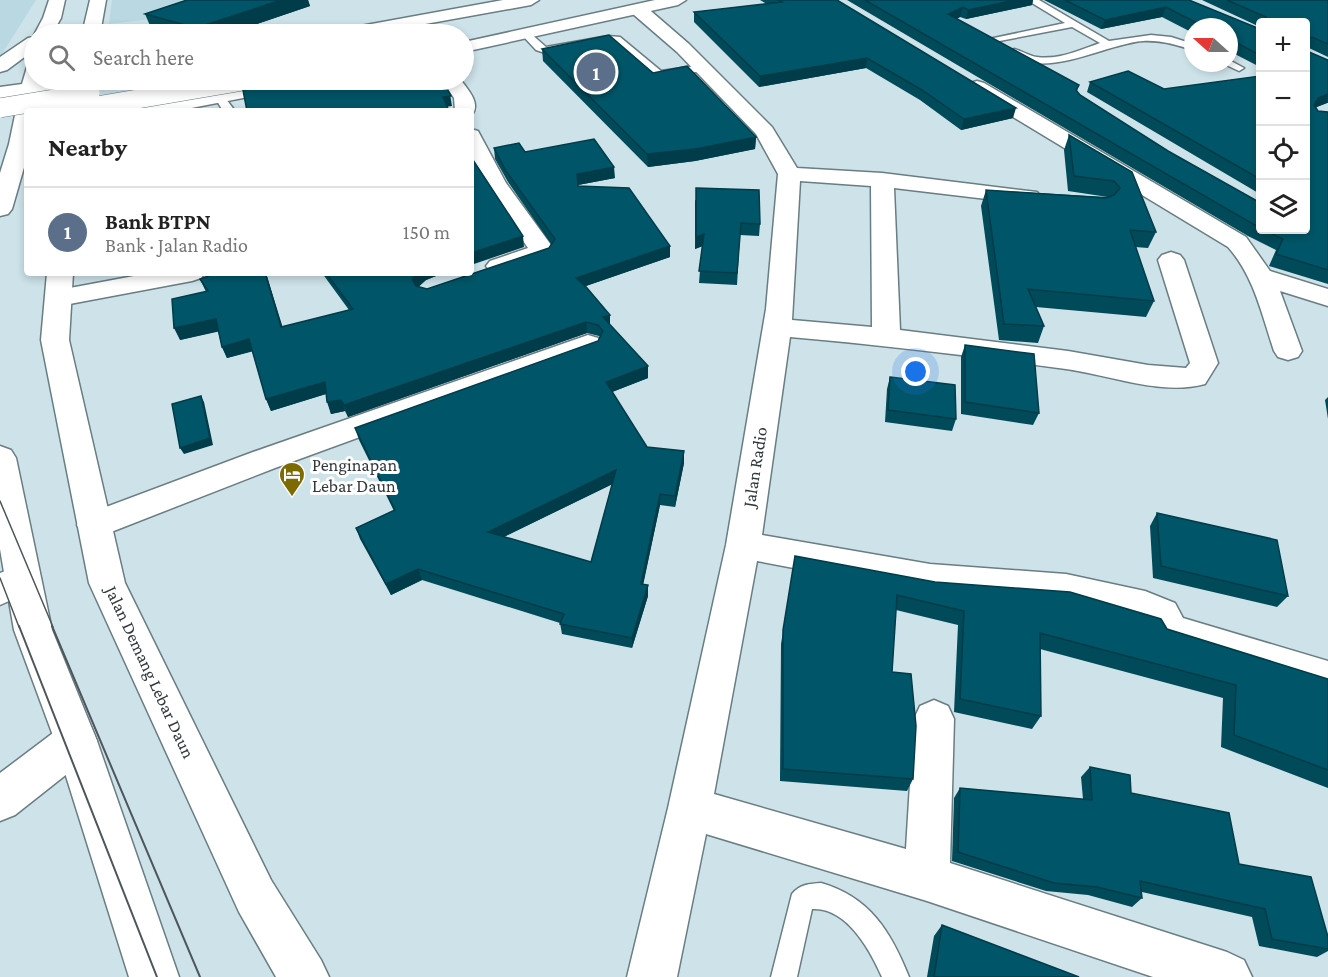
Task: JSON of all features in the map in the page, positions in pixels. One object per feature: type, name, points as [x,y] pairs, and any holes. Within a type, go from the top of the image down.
[{"type":"main road","points":[[49,24],[57,0]]},
{"type":"main road","points":[[97,24],[98,0]]},
{"type":"main road","points":[[474,36],[638,5],[678,0]]},
{"type":"main road","points":[[409,24],[538,4]]},
{"type":"main road","points":[[455,24],[538,4]]},
{"type":"main road","points":[[474,45],[638,5]]},
{"type":"main road","points":[[638,5],[765,131],[789,174],[882,180],[1054,199]]},
{"type":"main road","points":[[0,66],[24,49]]},
{"type":"main road","points":[[962,78],[1237,242],[1245,249],[1261,276],[1288,351]]},
{"type":"main road","points":[[0,93],[24,84]]},
{"type":"main road","points":[[29,108],[31,90]]},
{"type":"main road","points":[[77,108],[82,90]]},
{"type":"main road","points":[[0,108],[109,90]]},
{"type":"main road","points":[[89,108],[217,90]]},
{"type":"main road","points":[[153,108],[231,90]]},
{"type":"main road","points":[[226,106],[247,90]]},
{"type":"main road","points":[[458,90],[464,98],[465,108]]},
{"type":"main road","points":[[0,122],[24,126]]},
{"type":"main road","points":[[0,134],[24,127]]},
{"type":"main road","points":[[0,209],[24,132]]},
{"type":"main road","points":[[474,141],[495,184],[542,249],[540,252],[483,272]]},
{"type":"main road","points":[[1124,174],[1146,166]]},
{"type":"main road","name":"Jalan Radio","points":[[652,977],[690,808],[743,545],[777,327],[789,174]]},
{"type":"main road","points":[[882,180],[886,336]]},
{"type":"main road","points":[[777,327],[886,336],[1103,365],[1179,378],[1195,377],[1204,363],[1171,260]]},
{"type":"main road","points":[[60,286],[162,276]]},
{"type":"main road","points":[[1261,276],[1328,298]]},
{"type":"main road","name":"Jalan Demang Lebar Daun","points":[[60,286],[55,340],[107,583],[255,896],[304,977]]},
{"type":"main road","points":[[94,525],[264,460],[588,344]]},
{"type":"main road","points":[[0,458],[11,584],[33,630],[76,741],[154,977]]},
{"type":"main road","points":[[743,545],[930,579],[1066,589],[1132,603],[1162,614],[1170,630],[1328,678]]},
{"type":"main road","points":[[927,878],[934,719]]},
{"type":"main road","points":[[0,800],[76,741]]},
{"type":"main road","points":[[690,808],[927,878],[1227,977]]},
{"type":"lane","points":[[1032,0],[1108,44]]},
{"type":"lane","points":[[1074,24],[988,38],[1029,60],[1040,62],[1052,62],[1108,44],[1151,36],[1184,43]]},
{"type":"lane","points":[[526,34],[540,48],[546,50],[608,39],[620,40],[659,74],[703,68]]},
{"type":"lane","points":[[784,977],[801,903],[806,897],[822,895],[851,910],[872,932],[887,954],[896,977]]},
{"type":"shaded area","points":[[0,0],[36,0],[0,57]]},
{"type":"shaded area","points":[[112,0],[191,0],[177,16],[109,24]]},
{"type":"building","points":[[187,0],[281,0],[208,24],[181,24],[145,14]]},
{"type":"building","points":[[778,0],[837,0],[1016,108],[964,119],[922,90],[867,58],[760,76],[694,12],[782,2]]},
{"type":"building","points":[[865,0],[1015,0],[968,10],[963,7],[948,14],[1079,85],[1076,90],[1080,95],[1168,151],[1256,200],[1256,226]]},
{"type":"building","points":[[1065,0],[1189,0],[1233,18],[1187,18],[1166,7],[1105,20]]},
{"type":"building","points":[[1227,0],[1328,0],[1328,44],[1312,37],[1310,38],[1310,18],[1266,17]]},
{"type":"building","points":[[1238,20],[1256,27],[1256,53],[1238,44]]},
{"type":"building","points":[[609,35],[653,73],[687,66],[756,137],[695,149],[647,154],[542,49]]},
{"type":"building","points":[[1310,52],[1328,60],[1328,94],[1318,98],[1314,105],[1318,111],[1328,112],[1328,270],[1276,254],[1283,239],[1272,234],[1310,234]]},
{"type":"building","points":[[1128,71],[1164,89],[1256,77],[1256,177],[1090,82]]},
{"type":"building","points":[[243,90],[448,90],[451,96],[443,97],[448,108],[246,108]]},
{"type":"building","points":[[1069,135],[1132,172],[1156,232],[1130,230],[1154,301],[1028,289],[1044,326],[1004,324],[986,190],[1105,198],[1114,195],[1120,188],[1114,181],[1074,176]]},
{"type":"building","points":[[594,139],[614,167],[577,174],[578,186],[629,188],[670,246],[576,278],[610,315],[603,317],[648,366],[606,382],[647,447],[684,451],[675,496],[660,494],[641,584],[648,585],[632,638],[560,624],[564,614],[418,569],[386,584],[356,528],[395,510],[355,428],[598,341],[603,331],[598,325],[586,322],[344,405],[341,400],[327,402],[325,382],[266,399],[249,339],[222,347],[216,319],[174,328],[172,299],[208,291],[200,279],[208,276],[266,276],[281,327],[353,309],[328,276],[415,276],[412,279],[416,286],[427,289],[466,276],[474,276],[474,273],[549,248],[555,239],[506,171],[494,148],[519,143],[525,152]],"holes":[[[616,470],[591,562],[488,532]]]},
{"type":"building","points":[[474,162],[523,236],[474,252]]},
{"type":"building","points":[[696,188],[759,190],[760,224],[741,223],[737,273],[699,271],[704,234],[696,237]]},
{"type":"building","points":[[965,345],[1034,354],[1039,413],[965,402]]},
{"type":"building","points":[[890,377],[955,385],[956,419],[888,410]]},
{"type":"building","points":[[201,396],[210,438],[180,448],[172,404]]},
{"type":"building","points":[[1157,513],[1277,540],[1288,596],[1161,566]]},
{"type":"building","points":[[795,556],[935,582],[1070,592],[1161,619],[1167,629],[1328,679],[1328,770],[1234,735],[1236,685],[1040,633],[1041,716],[960,699],[964,611],[897,595],[892,672],[911,674],[916,726],[913,779],[783,769],[783,630]]},
{"type":"building","points":[[1090,767],[1130,775],[1131,793],[1229,813],[1239,864],[1311,877],[1328,937],[1328,949],[1272,939],[1265,909],[1140,881],[1142,898],[1097,887],[1054,883],[958,852],[960,788],[1092,800]]},
{"type":"building","points":[[942,925],[1079,977],[934,977]]},
{"type":"tram line","points":[[0,501],[53,627]]},
{"type":"tram line","points":[[0,578],[19,627]]},
{"type":"tram line","points":[[19,626],[157,977]]},
{"type":"tram line","points":[[52,626],[200,977]]},
{"type":"place","name":"Bank BTPN","points":[[596,72]]},
{"type":"place","name":"Penginapan Lebar Daun","points":[[292,498]]}]
